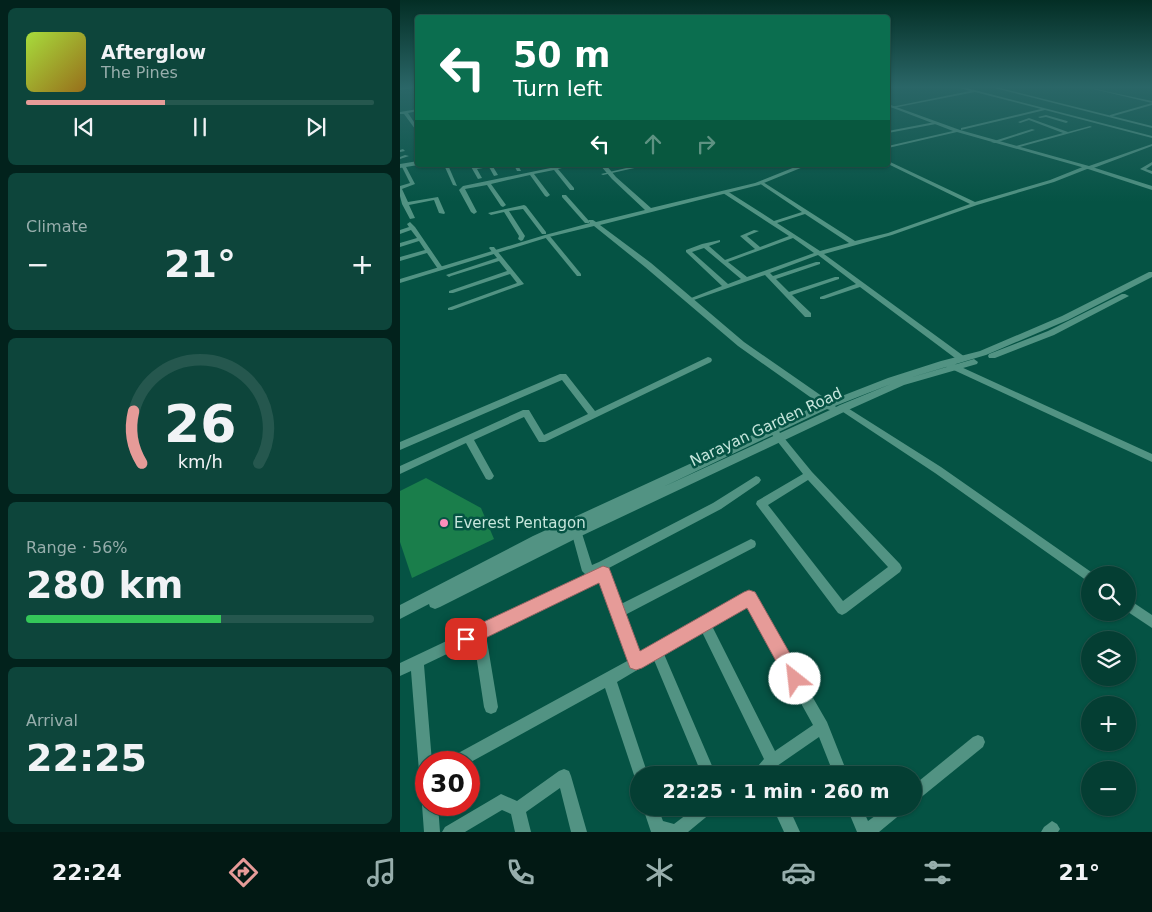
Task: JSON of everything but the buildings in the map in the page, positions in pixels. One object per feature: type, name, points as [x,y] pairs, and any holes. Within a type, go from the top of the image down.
[{"type":"street","points":[[890,132],[925,125]]},
{"type":"street","points":[[941,125],[958,130]]},
{"type":"street","points":[[944,125],[994,142],[1089,167]]},
{"type":"street","points":[[890,146],[979,125]]},
{"type":"street","points":[[1020,125],[1040,132]]},
{"type":"street","points":[[1045,125],[1067,133]]},
{"type":"street","points":[[1048,126],[1054,125]]},
{"type":"street","points":[[1061,125],[1077,130]]},
{"type":"street","points":[[1106,125],[1152,137]]},
{"type":"street","points":[[1018,147],[1090,127]]},
{"type":"street","points":[[994,142],[1033,130]]},
{"type":"street","points":[[1046,134],[1053,137]]},
{"type":"street","points":[[994,142],[1089,167],[1152,187]]},
{"type":"street","points":[[691,299],[819,252],[890,234],[973,205],[1052,181],[1152,145]]},
{"type":"street","points":[[400,158],[407,156]]},
{"type":"street","points":[[415,163],[401,165],[413,184],[400,189],[420,239],[439,266]]},
{"type":"street","points":[[890,163],[984,210]]},
{"type":"street","points":[[1152,163],[1142,168],[1152,173]]},
{"type":"street","points":[[447,167],[455,184]]},
{"type":"street","points":[[473,167],[480,178]]},
{"type":"street","points":[[491,167],[496,175]]},
{"type":"street","points":[[474,212],[462,189],[564,167]]},
{"type":"street","points":[[612,175],[628,167]]},
{"type":"street","points":[[400,279],[545,234],[752,184],[793,167]]},
{"type":"street","points":[[647,208],[761,183],[800,167]]},
{"type":"street","points":[[555,169],[572,189]]},
{"type":"street","points":[[601,169],[612,175],[647,208]]},
{"type":"street","points":[[531,174],[547,195]]},
{"type":"street","points":[[488,183],[522,236],[521,239]]},
{"type":"street","points":[[761,183],[855,244]]},
{"type":"street","points":[[725,192],[819,252],[862,284],[959,364],[1152,458]]},
{"type":"street","points":[[564,196],[691,299],[762,360],[938,470],[1081,572]]},
{"type":"street","points":[[405,204],[436,198],[442,213]]},
{"type":"street","points":[[491,214],[504,207],[526,207],[579,276]]},
{"type":"street","points":[[773,223],[807,212]]},
{"type":"street","points":[[400,232],[412,223]]},
{"type":"street","points":[[756,231],[743,236],[759,249]]},
{"type":"street","points":[[493,249],[521,239],[545,234]]},
{"type":"street","points":[[724,262],[794,236]]},
{"type":"street","points":[[400,245],[420,239]]},
{"type":"street","points":[[718,241],[688,251],[726,286]]},
{"type":"street","points":[[704,245],[744,279]]},
{"type":"street","points":[[450,309],[521,284],[493,249]]},
{"type":"street","points":[[400,259],[428,251]]},
{"type":"street","points":[[449,275],[500,259]]},
{"type":"street","points":[[772,278],[818,263]]},
{"type":"street","points":[[451,292],[511,272]]},
{"type":"street","points":[[766,272],[808,314]]},
{"type":"street","points":[[944,362],[959,364],[1065,318],[1152,274]]},
{"type":"street","points":[[788,294],[837,278]]},
{"type":"street","name":"Narayan Garden Road","points":[[836,406],[1051,333],[1152,282]]},
{"type":"street","points":[[822,298],[862,284]]},
{"type":"street","points":[[515,397],[542,440],[708,360]]},
{"type":"street","name":"Narayan Garden Road","points":[[400,619],[575,528],[891,380],[944,362]]},
{"type":"street","points":[[400,446],[563,376],[594,414]]},
{"type":"street","points":[[400,470],[526,412]]},
{"type":"street","points":[[776,434],[809,475],[896,568],[842,609],[761,504],[809,475]]},
{"type":"street","points":[[468,438],[489,476]]},
{"type":"street","points":[[400,670],[602,570],[717,506],[756,480]]},
{"type":"street","points":[[575,528],[588,572],[602,570]]},
{"type":"street","name":"Narayan Garden Road","points":[[400,612],[537,540],[575,528]]},
{"type":"street","points":[[618,612],[751,544]]},
{"type":"street","points":[[602,570],[636,662]]},
{"type":"street","points":[[476,751],[609,679],[656,650],[749,598],[822,727],[838,766]]},
{"type":"street","points":[[1136,611],[1152,622]]},
{"type":"street","points":[[704,623],[762,766]]},
{"type":"street","points":[[480,632],[491,707]]},
{"type":"street","points":[[656,650],[705,766]]},
{"type":"street","points":[[418,662],[425,751]]},
{"type":"street","points":[[609,679],[637,766]]},
{"type":"street","points":[[771,766],[822,727]]},
{"type":"street","points":[[922,788],[978,742]]},
{"type":"street","points":[[518,809],[564,776],[579,832]]},
{"type":"street","points":[[450,832],[501,802],[518,809]]},
{"type":"street","points":[[518,809],[523,832]]},
{"type":"street","points":[[431,816],[432,832]]},
{"type":"street","points":[[654,816],[657,827],[676,832],[696,816]]},
{"type":"street","points":[[784,816],[792,832]]},
{"type":"street","points":[[859,816],[866,832],[887,816]]},
{"type":"place","name":"Everest Pentagon","points":[[444,523]]},
{"type":"route","points":[[466,639],[603,573],[636,662],[749,598],[795,679]]}]
